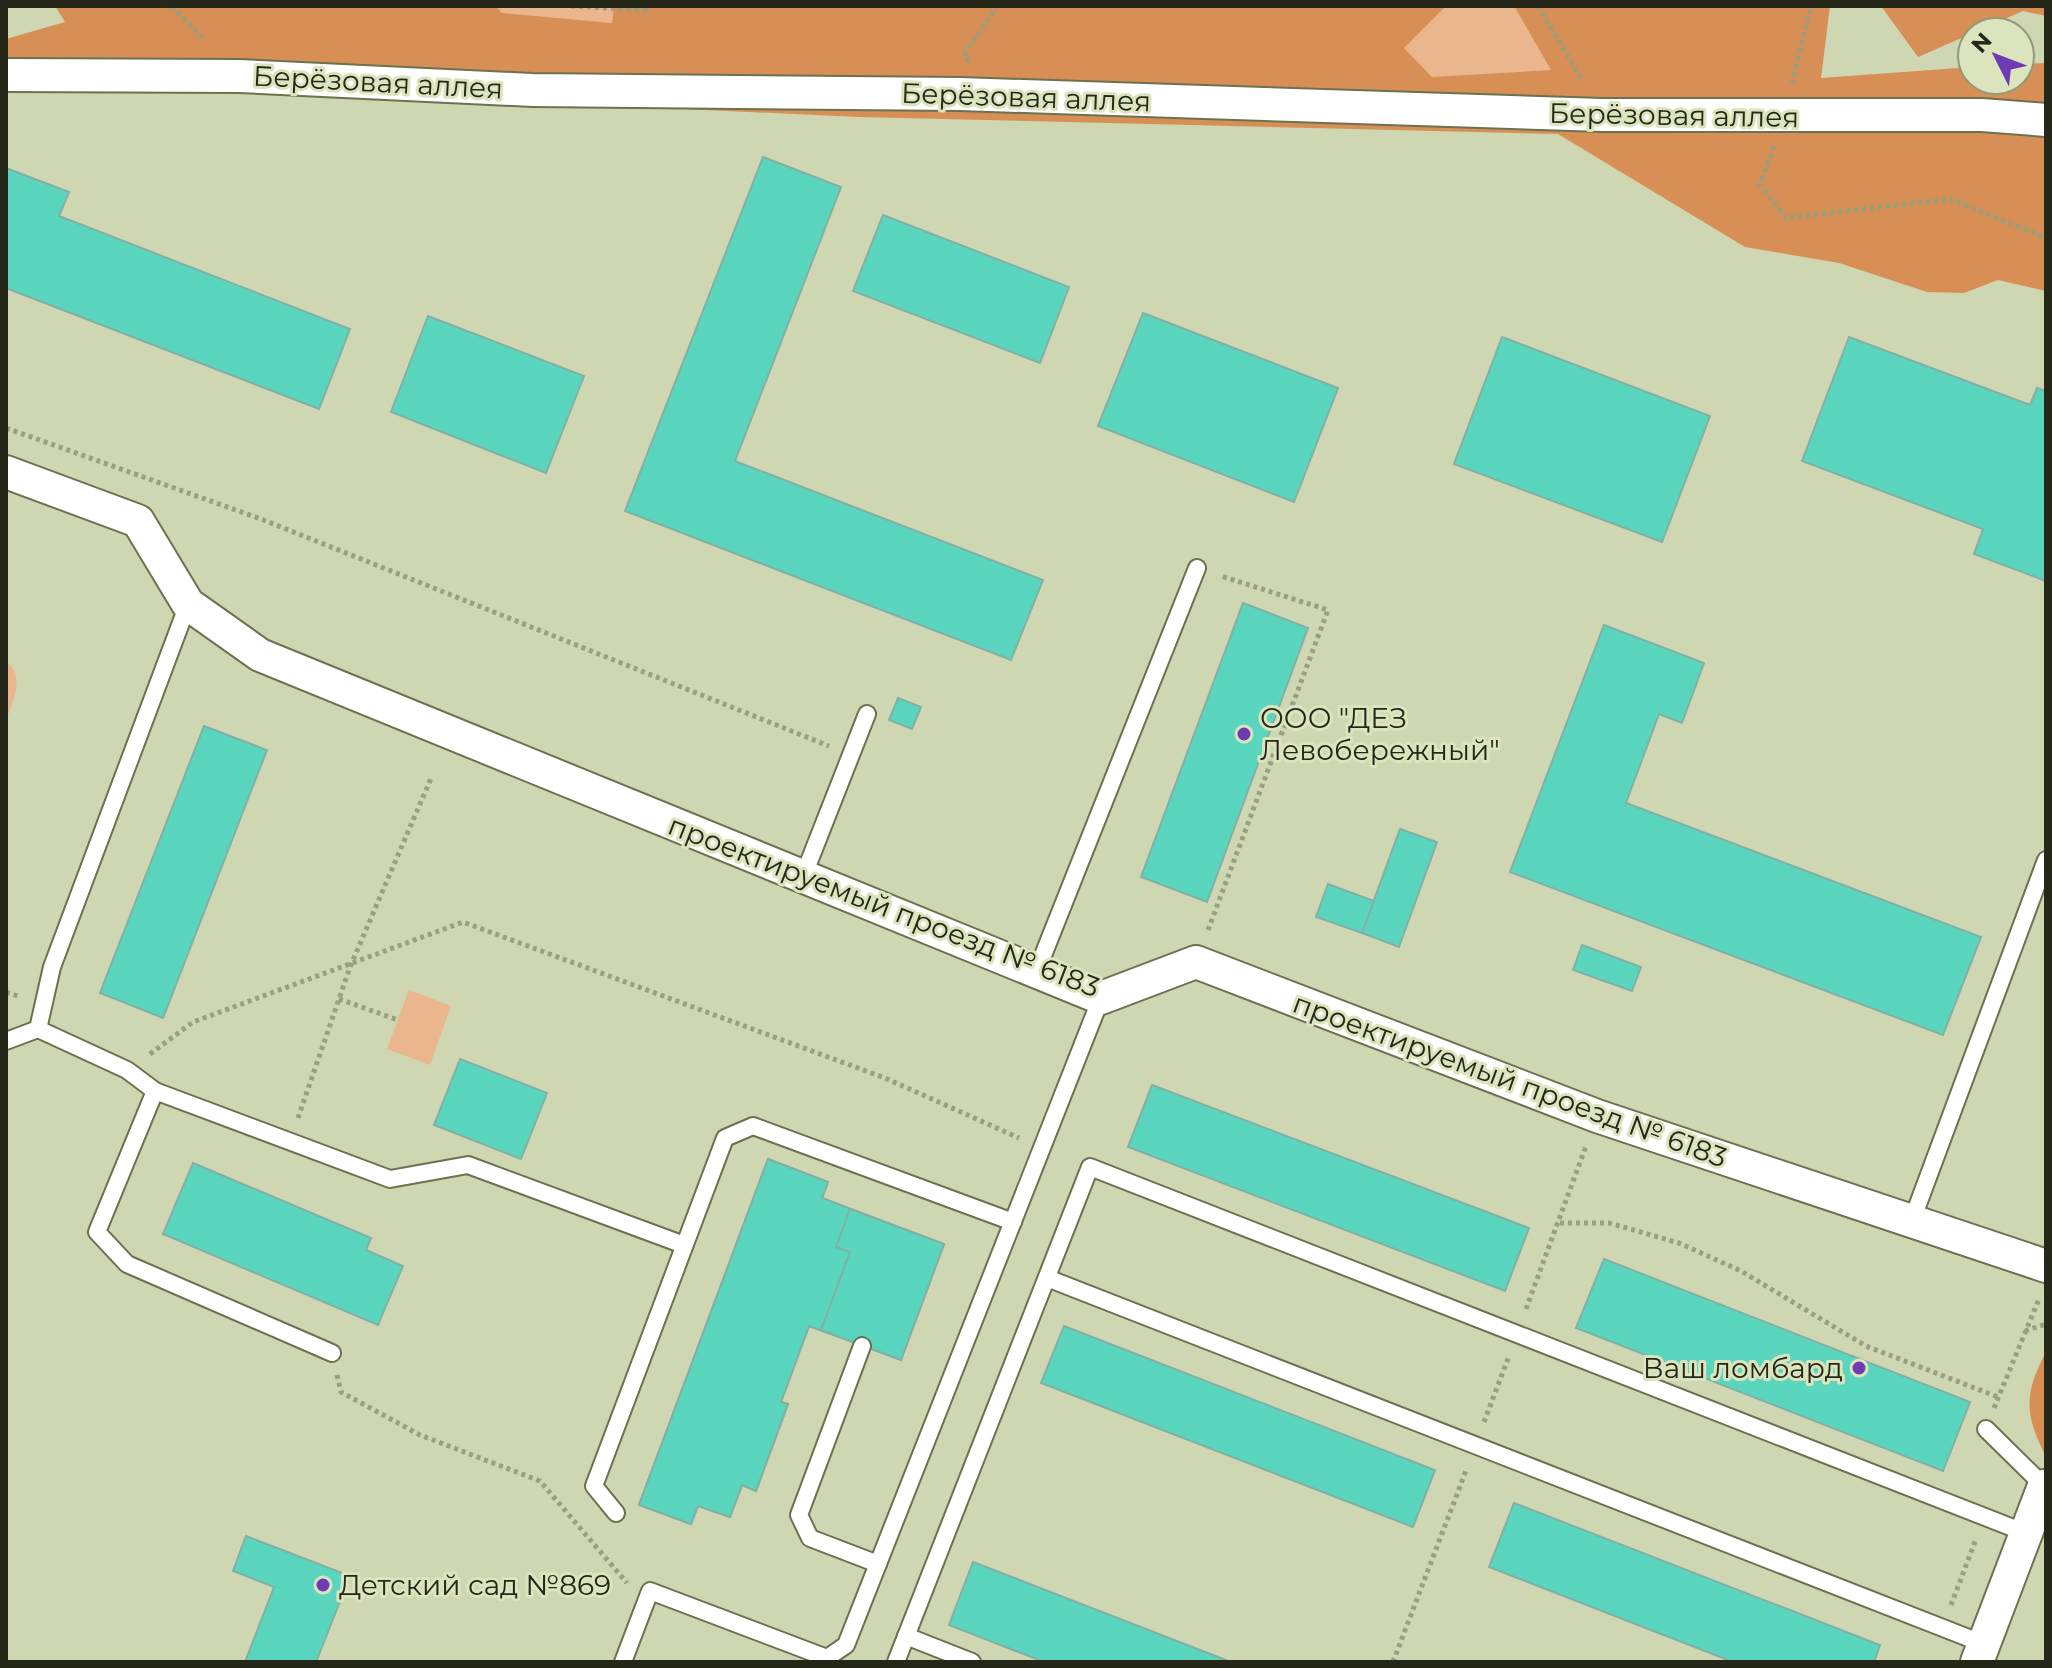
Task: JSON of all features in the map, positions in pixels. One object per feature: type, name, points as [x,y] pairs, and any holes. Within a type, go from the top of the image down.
[{"type":"street","name":"Берёзовая аллея","points":[[6,75],[239,76],[532,90],[1002,96],[1602,115],[1982,115],[2046,120]]},
{"type":"street","name":"проектируемый проезд № 6183","points":[[6,472],[138,521],[188,604],[260,655],[1036,973],[1101,998],[1196,962],[1597,1116],[1911,1223],[2045,1278]]},
{"type":"street","points":[[1981,1653],[2044,1486]]},
{"type":"lane","points":[[1036,973],[1197,568]]},
{"type":"lane","points":[[38,1029],[52,967],[188,604]]},
{"type":"lane","points":[[803,877],[867,714]]},
{"type":"lane","points":[[1911,1223],[2046,860]]},
{"type":"lane","points":[[623,1662],[650,1591],[827,1658],[846,1645],[1101,998]]},
{"type":"lane","points":[[6,1041],[38,1029],[127,1070],[155,1091],[390,1179],[468,1165],[684,1245]]},
{"type":"lane","points":[[155,1091],[97,1232],[127,1264],[332,1353]]},
{"type":"lane","points":[[616,1513],[594,1486],[725,1138],[753,1126],[1013,1222]]},
{"type":"lane","points":[[896,1662],[1090,1167],[2026,1533]]},
{"type":"lane","points":[[1047,1278],[1943,1628],[1981,1653]]},
{"type":"lane","points":[[862,1346],[799,1515],[810,1538],[878,1564]]},
{"type":"lane","points":[[1986,1429],[2044,1486]]},
{"type":"lane","points":[[906,1636],[972,1662]]},
{"type":"path","points":[[571,6],[646,10],[646,6]]},
{"type":"path","points":[[997,6],[964,55],[1002,96]]},
{"type":"path","points":[[1538,6],[1602,115]]},
{"type":"path","points":[[1811,6],[1784,117],[1760,185],[1786,218],[1950,199],[2046,238]]},
{"type":"path","points":[[6,428],[261,519],[851,755]]},
{"type":"path","points":[[1196,962],[1328,610],[1197,568]]},
{"type":"path","points":[[290,1142],[350,967],[432,776]]},
{"type":"path","points":[[127,1070],[193,1022],[350,967],[463,922],[885,1078],[1043,1148]]},
{"type":"path","points":[[339,999],[398,1020]]},
{"type":"path","points":[[1584,1153],[1560,1223],[1609,1223],[1679,1243],[1741,1271],[1866,1346],[2000,1394],[2045,1278]]},
{"type":"path","points":[[2024,1332],[2046,1324]]},
{"type":"path","points":[[332,1353],[341,1392],[420,1435],[540,1481],[623,1581],[650,1591]]},
{"type":"path","points":[[1943,1628],[1985,1517]]},
{"type":"shaded area","points":[[55,6],[496,6],[502,13],[612,23],[614,6],[1446,6],[1404,48],[1432,77],[1551,70],[1514,6],[1830,6],[1821,78],[1956,68],[1956,96],[2036,96],[2036,63],[2046,63],[2046,291],[1998,280],[1964,293],[1927,292],[1839,263],[1745,247],[1558,134],[859,117],[596,105],[6,58],[6,39],[65,22]]},
{"type":"shaded area","points":[[496,6],[614,6],[612,23],[502,13]]},
{"type":"shaded area","points":[[1446,6],[1514,6],[1551,70],[1432,77],[1403,48]]},
{"type":"shaded area","points":[[1881,6],[2046,6],[2046,16],[2023,11],[2012,16],[1956,16],[1956,40],[1918,57]]},
{"type":"shaded area","points":[[6,661],[17,681],[6,720]]},
{"type":"shaded area","points":[[409,990],[451,1006],[430,1065],[387,1049]]},
{"type":"shaded area","points":[[2046,1352],[2046,1457],[2031,1417],[2030,1393]]},
{"type":"building","points":[[763,157],[841,187],[735,461],[1043,580],[1011,660],[625,511]]},
{"type":"building","points":[[6,168],[69,192],[59,216],[350,329],[319,409],[6,288]]},
{"type":"building","points":[[883,215],[1069,287],[1040,363],[853,291]]},
{"type":"building","points":[[1143,313],[1338,388],[1294,502],[1098,426]]},
{"type":"building","points":[[428,316],[584,376],[546,473],[391,412]]},
{"type":"building","points":[[1502,337],[1710,416],[1662,542],[1454,464]]},
{"type":"building","points":[[1849,337],[2030,405],[2037,388],[2046,391],[2046,581],[1974,554],[1983,529],[1802,461]]},
{"type":"building","points":[[1243,603],[1308,628],[1207,902],[1141,877]]},
{"type":"building","points":[[1604,625],[1704,663],[1682,723],[1659,714],[1626,803],[1981,937],[1943,1035],[1510,872]]},
{"type":"building","points":[[898,698],[921,707],[912,729],[889,720]]},
{"type":"building","points":[[204,726],[267,750],[163,1018],[100,993]]},
{"type":"building","points":[[1400,829],[1437,842],[1399,947],[1362,933]]},
{"type":"building","points":[[1328,884],[1374,901],[1362,933],[1316,917]]},
{"type":"building","points":[[1582,945],[1641,967],[1632,991],[1573,970]]},
{"type":"building","points":[[460,1059],[547,1093],[521,1159],[434,1125]]},
{"type":"building","points":[[1152,1085],[1529,1228],[1505,1291],[1128,1147]]},
{"type":"building","points":[[768,1159],[828,1182],[822,1198],[850,1209],[836,1247],[850,1252],[821,1330],[809,1326],[781,1402],[788,1404],[756,1491],[742,1485],[730,1517],[698,1506],[691,1524],[639,1505]]},
{"type":"building","points":[[768,1159],[828,1182],[822,1198],[944,1244],[901,1360],[809,1326],[781,1402],[788,1404],[756,1491],[742,1485],[730,1517],[698,1506],[691,1524],[639,1505]]},
{"type":"building","points":[[193,1163],[371,1238],[366,1250],[403,1266],[378,1325],[163,1234]]},
{"type":"building","points":[[850,1209],[944,1244],[901,1360],[821,1330],[850,1252],[836,1247]]},
{"type":"building","points":[[1604,1259],[1970,1402],[1943,1471],[1576,1328]]},
{"type":"building","points":[[1064,1326],[1435,1470],[1413,1527],[1041,1383]]},
{"type":"building","points":[[1514,1503],[1880,1645],[1874,1662],[1733,1662],[1489,1567]]},
{"type":"building","points":[[246,1536],[350,1576],[316,1662],[245,1662],[274,1587],[233,1571]]},
{"type":"building","points":[[973,1562],[1231,1662],[1044,1662],[949,1625]]},
{"type":"place","name":"ООО \"ДЕЗ Левобережный\"","points":[[1244,734]]},
{"type":"place","name":"Ваш ломбард","points":[[1859,1368]]},
{"type":"place","name":"Детский сад №869","points":[[323,1585]]}]
